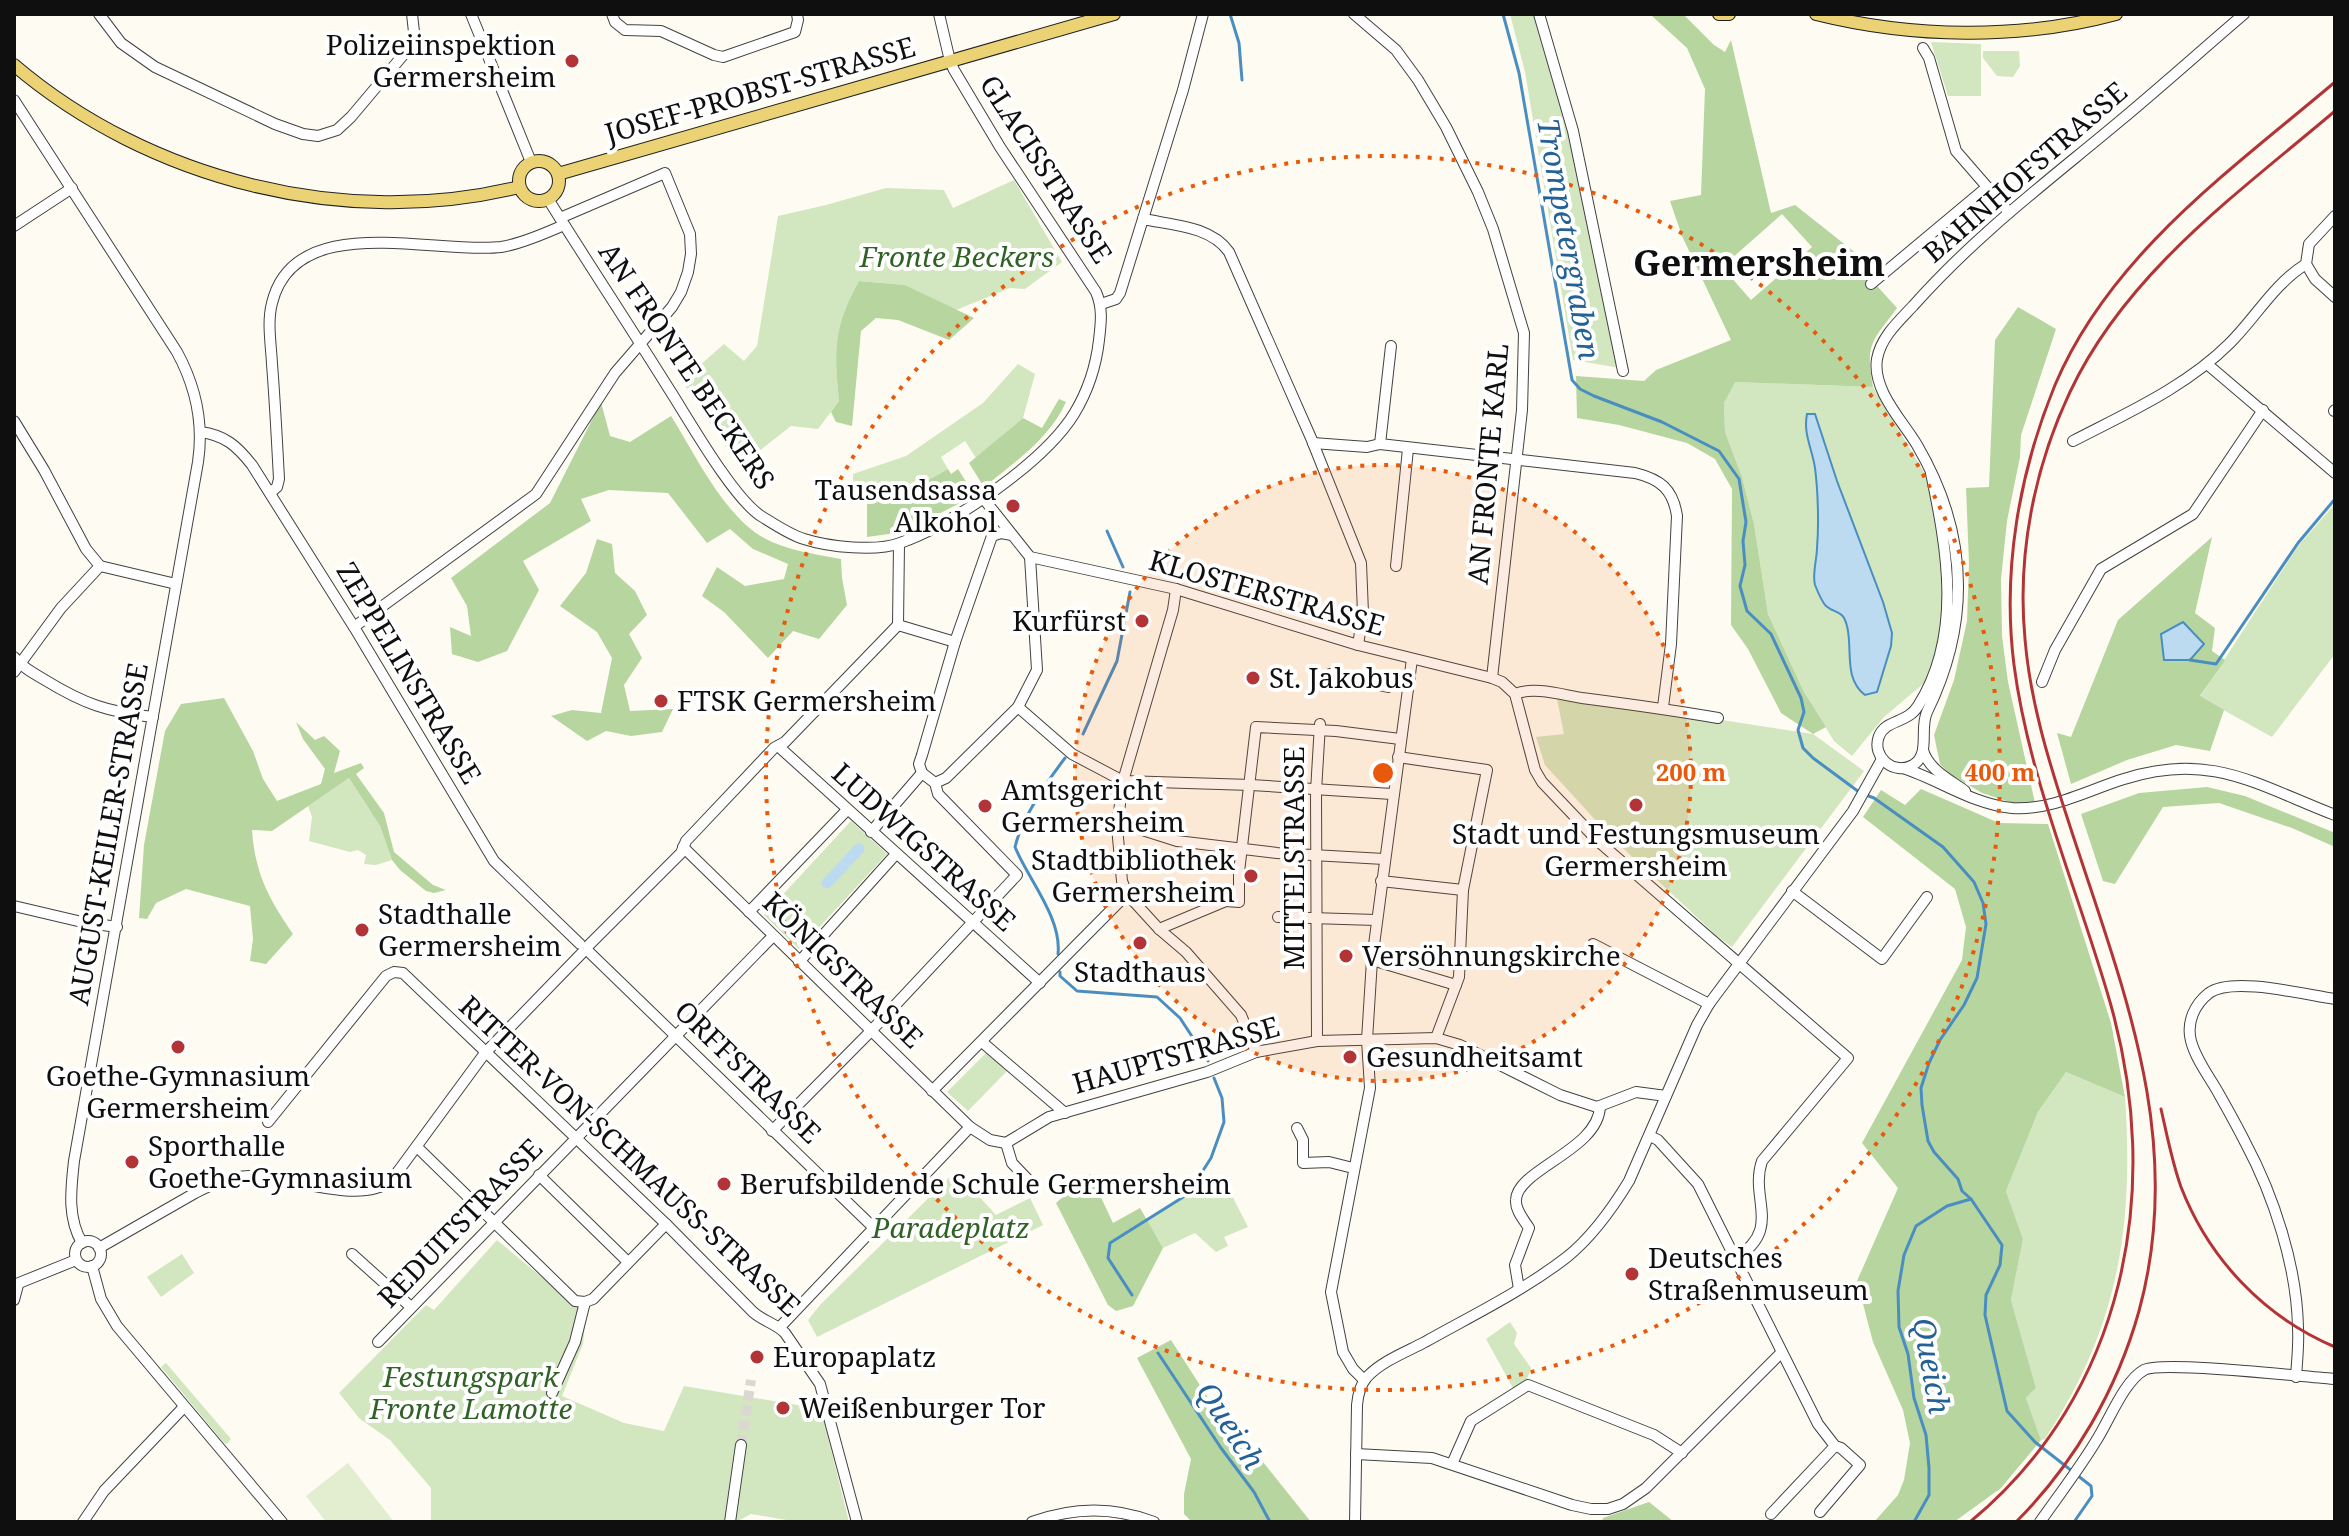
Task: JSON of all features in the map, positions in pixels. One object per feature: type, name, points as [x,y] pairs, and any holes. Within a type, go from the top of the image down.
[{"type":"main road","name":"JOSEF-PROBST-STRASSE","points":[[558,174],[1114,14]]},
{"type":"main road","points":[[1719,14],[1729,14]]},
{"type":"main road","points":[[1816,14],[1843,21],[1941,32],[2041,28],[2116,14]]},
{"type":"main road","points":[[14,65],[60,100],[129,138],[188,165],[269,190],[346,200],[397,201],[447,198],[519,187]]},
{"type":"main road","points":[[544,161],[558,174],[559,186],[548,199],[534,201],[519,187],[519,175],[531,162],[544,161]]},
{"type":"street","points":[[99,14],[121,43],[155,67],[275,124],[318,136],[337,130],[351,117],[405,54],[415,41],[412,14]]},
{"type":"street","points":[[471,14],[531,162]]},
{"type":"street","points":[[612,14],[615,22],[625,30],[661,31],[723,57],[795,32],[797,14]]},
{"type":"street","name":"GLACISSTRASSE","points":[[939,14],[950,61],[1000,147],[1091,283],[1101,304]]},
{"type":"street","points":[[1101,304],[1116,299],[1120,293],[1183,90],[1203,14]]},
{"type":"street","name":"AN FRONTE KARL","points":[[1354,14],[1396,50],[1446,127],[1493,229],[1524,333],[1525,376],[1492,678]]},
{"type":"street","points":[[1539,14],[1573,131],[1623,371]]},
{"type":"street","points":[[2229,29],[2232,14]]},
{"type":"street","name":"BAHNHOFSTRASSE","points":[[1869,785],[1898,768],[1916,763],[1923,750],[1922,725],[1943,679],[1958,606],[1955,546],[1948,516],[1931,473],[1882,389],[1877,375],[1881,344],[1967,248],[2243,14]]},
{"type":"street","points":[[1923,48],[1929,58],[1956,151],[2008,211]]},
{"type":"street","name":"AUGUST-KEILER-STRASSE","points":[[14,100],[188,372],[195,392],[200,432],[198,462],[74,1161],[72,1212],[82,1243]]},
{"type":"street","name":"JOSEF-PROBST-STRASSE","points":[[270,493],[277,487],[279,479],[269,319],[276,289],[313,252],[334,246],[377,243],[502,247],[665,173],[690,234],[691,254],[681,292],[641,344]]},
{"type":"street","points":[[1871,284],[1987,187]]},
{"type":"street","points":[[14,226],[72,188]]},
{"type":"street","name":"AN FRONTE BECKERS","points":[[548,199],[700,438],[739,493],[759,515],[802,539],[852,547],[899,544],[972,507],[1030,462],[1072,416],[1088,388],[1094,367],[1101,304]]},
{"type":"street","points":[[2335,216],[2309,244],[2306,264],[2315,279],[2335,297]]},
{"type":"street","points":[[1143,219],[1203,232],[1223,243],[1240,274],[1361,563],[1363,613],[1358,645]]},
{"type":"street","points":[[2073,441],[2149,402],[2207,364],[2231,343],[2287,276],[2306,264]]},
{"type":"street","points":[[354,627],[536,494],[615,373],[641,344]]},
{"type":"street","points":[[1380,444],[1391,346]]},
{"type":"street","points":[[2207,364],[2335,473]]},
{"type":"street","points":[[2042,682],[2055,650],[2101,569],[2193,514],[2263,410]]},
{"type":"street","points":[[14,421],[86,549],[100,566],[176,584]]},
{"type":"street","name":"ZEPPELINSTRASSE","points":[[200,432],[216,434],[233,443],[270,493],[494,861],[584,948]]},
{"type":"street","points":[[1313,443],[1367,447],[1380,444],[1652,477],[1670,491],[1677,516],[1675,583],[1663,707]]},
{"type":"street","points":[[1396,566],[1408,449]]},
{"type":"street","name":"BAHNHOFSTRASSE","points":[[1364,1380],[1382,1366],[1519,1289],[1568,1256],[1591,1235],[1616,1204],[1709,1004],[1853,811],[1882,759],[1877,747],[1880,734],[1889,724],[1903,721],[1918,706],[1934,676],[1944,641],[1948,606],[1945,548],[1931,473]]},
{"type":"street","points":[[935,783],[946,778],[1018,707],[1037,670],[1030,557],[983,498]]},
{"type":"street","points":[[772,1131],[1017,875],[938,794],[935,783],[922,773],[919,764],[955,642],[992,536],[1001,533],[1012,535]]},
{"type":"street","points":[[99,1248],[210,1185],[239,1177],[266,1177],[363,1192],[378,1190],[391,1181],[485,1053],[584,948],[681,853],[686,841],[898,625],[899,544]]},
{"type":"street","name":"KLOSTERSTRASSE","points":[[1030,557],[1176,589],[1358,645],[1492,678],[1502,682],[1515,694]]},
{"type":"street","points":[[100,566],[16,664],[92,706],[153,717]]},
{"type":"street","points":[[1176,589],[1173,610],[1123,781],[1117,827],[1122,881],[1127,894],[1159,929],[1186,952],[1241,1015],[1256,1052]]},
{"type":"street","points":[[898,625],[955,642]]},
{"type":"street","points":[[1355,1522],[1358,1397],[1364,1380],[1343,1352],[1331,1292],[1370,1088],[1367,1040],[1372,960],[1412,659]]},
{"type":"street","points":[[1334,675],[1388,687]]},
{"type":"street","points":[[1718,718],[1663,707],[1528,691],[1515,694],[1535,770],[1580,822],[1599,842],[1848,1058],[1762,1161],[1763,1216],[1759,1232],[1754,1243],[1736,1258]]},
{"type":"street","points":[[1018,707],[1072,754],[1123,781],[1392,794]]},
{"type":"street","points":[[1159,929],[1226,901],[1239,902],[1242,847],[1260,728],[1265,716]]},
{"type":"street","points":[[1903,721],[1915,726],[1923,737]]},
{"type":"street","points":[[1260,728],[1320,727],[1400,739]]},
{"type":"street","name":"MITTELSTRASSE","points":[[1317,1041],[1316,791],[1320,727]]},
{"type":"street","name":"LUDWIGSTRASSE","points":[[778,746],[1040,983]]},
{"type":"street","points":[[1923,750],[1933,767],[1980,801]]},
{"type":"street","points":[[1398,757],[1487,770],[1463,890],[1459,977],[1436,1038]]},
{"type":"street","points":[[1882,759],[1980,801],[2012,808],[2043,806],[2140,774],[2202,768],[2241,776],[2335,815]]},
{"type":"street","points":[[871,832],[922,773]]},
{"type":"street","points":[[749,912],[847,810]]},
{"type":"street","points":[[1117,827],[1136,828],[1177,841],[1277,853],[1384,859]]},
{"type":"street","name":"KÖNIGSTRASSE","points":[[683,847],[970,1127],[990,1140],[1006,1143]]},
{"type":"street","points":[[799,962],[896,854]]},
{"type":"street","points":[[1381,881],[1463,890]]},
{"type":"street","points":[[1792,891],[1882,959],[1927,897]]},
{"type":"street","points":[[932,1091],[1127,894]]},
{"type":"street","points":[[14,906],[117,927]]},
{"type":"street","points":[[1278,917],[1376,920]]},
{"type":"street","name":"REDUITSTRASSE","points":[[378,1342],[773,936]]},
{"type":"street","points":[[1593,944],[1709,1004]]},
{"type":"street","name":"ORFFSTRASSE","points":[[584,948],[874,1228]]},
{"type":"street","points":[[1372,960],[1456,985]]},
{"type":"street","name":"RITTER-VON-SCHMAUSS-STRASSE","points":[[268,1122],[386,976],[398,972],[412,981],[763,1321],[780,1327],[820,1384],[857,1522]]},
{"type":"street","points":[[2296,1377],[2296,1297],[2280,1229],[2249,1149],[2196,1056],[2189,1037],[2190,1023],[2195,1007],[2221,987],[2239,986],[2335,999]]},
{"type":"street","name":"HAUPTSTRASSE","points":[[1006,1143],[1044,1120],[1065,1113],[1207,1072],[1256,1052],[1317,1041],[1436,1038],[1460,1045],[1580,1104],[1600,1106]]},
{"type":"street","points":[[982,1042],[1065,1113]]},
{"type":"street","points":[[1519,1289],[1515,1265],[1529,1228],[1516,1205],[1517,1194],[1529,1180],[1579,1142],[1599,1118],[1600,1106],[1636,1092],[1666,1096]]},
{"type":"street","points":[[780,1327],[970,1127]]},
{"type":"street","points":[[1297,1128],[1303,1140],[1303,1163],[1329,1162],[1353,1168]]},
{"type":"street","points":[[1650,1136],[1658,1140],[1698,1184],[1818,1424],[1835,1446],[1860,1465],[1820,1512]]},
{"type":"street","points":[[1006,1143],[1012,1163],[1033,1185]]},
{"type":"street","points":[[417,1147],[575,1301],[593,1299],[666,1224]]},
{"type":"street","points":[[539,1175],[628,1262]]},
{"type":"street","points":[[92,1266],[81,1265],[76,1260],[75,1252],[82,1243],[89,1242],[99,1248]]},
{"type":"street","points":[[92,1266],[100,1258],[99,1248]]},
{"type":"street","points":[[352,1254],[411,1307]]},
{"type":"street","points":[[14,1300],[16,1285],[76,1260]]},
{"type":"street","points":[[92,1266],[101,1299],[110,1317],[183,1408],[282,1522]]},
{"type":"street","points":[[552,1393],[575,1342],[585,1302]]},
{"type":"street","points":[[1356,1454],[1423,1456],[1572,1505],[1608,1509],[1635,1498],[1781,1353]]},
{"type":"street","points":[[2040,1522],[2078,1469],[2128,1387],[2144,1370],[2158,1367],[2222,1370],[2335,1379]]},
{"type":"street","points":[[1452,1464],[1471,1421],[1528,1385],[1654,1435],[1682,1453]]},
{"type":"street","points":[[83,1522],[104,1491],[183,1408]]},
{"type":"street","points":[[730,1522],[741,1445]]},
{"type":"street","points":[[1771,1514],[1835,1446]]},
{"type":"street","points":[[1032,1522],[1079,1509],[1127,1514],[1154,1522]]},
{"type":"green space","points":[[1510,14],[1535,14],[1568,121],[1620,368],[1573,360],[1525,72]]},
{"type":"green space","points":[[1683,14],[1725,52],[1731,40],[1771,213],[1795,205],[1857,254],[1868,276],[1897,308],[1870,352],[1873,387],[1735,382],[1724,403],[1725,432],[1742,477],[1754,524],[1768,614],[1804,692],[1826,727],[1813,734],[1781,713],[1748,649],[1731,625],[1732,489],[1715,459],[1687,443],[1619,425],[1577,418],[1576,376],[1644,381],[1656,370],[1731,340],[1682,236],[1670,201],[1701,195],[1705,89],[1687,48],[1652,16]],"holes":[[[1782,214],[1812,247],[1751,300],[1722,267]]]},
{"type":"green space","points":[[1931,42],[1981,44],[1981,96],[1948,96]]},
{"type":"green space","points":[[1983,51],[2019,51],[2020,66],[2013,77],[1997,76],[1983,58]]},
{"type":"green space","name":"Fronte Beckers","points":[[1014,180],[1062,262],[1025,289],[1010,288],[956,310],[905,285],[859,281],[844,312],[837,339],[839,401],[818,429],[791,426],[739,467],[682,381],[724,344],[744,361],[757,346],[778,216],[886,188],[944,190],[953,208]]},
{"type":"green space","points":[[859,281],[905,285],[974,318],[949,340],[898,320],[876,318],[861,331],[852,426],[836,422],[831,412],[839,401],[837,339],[844,312]]},
{"type":"green space","points":[[2018,307],[2056,329],[2021,435],[2001,579],[2002,636],[2008,682],[2035,803],[2013,803],[1982,793],[1950,774],[1940,764],[1934,735],[1954,680],[1967,621],[1969,563],[1966,488],[1989,487],[1995,340]]},
{"type":"green space","points":[[1018,364],[1035,374],[1023,418],[976,458],[965,441],[941,457],[948,469],[919,485],[867,502],[866,497],[853,497],[853,474],[906,456],[983,403]]},
{"type":"green space","points":[[1734,382],[1873,387],[1925,474],[1944,554],[1942,634],[1930,678],[1884,717],[1852,756],[1834,741],[1804,692],[1768,614],[1754,524],[1742,477],[1725,432],[1724,403]]},
{"type":"green space","points":[[1059,399],[1066,402],[1043,437],[989,483],[982,484],[969,463],[1023,418],[1042,428]]},
{"type":"green space","points":[[601,402],[610,436],[630,442],[671,416],[723,500],[750,528],[782,546],[841,559],[847,605],[819,639],[793,631],[768,658],[724,612],[702,596],[717,567],[745,586],[784,579],[788,564],[753,549],[730,529],[707,543],[668,493],[609,490],[581,499],[591,521],[523,561],[539,590],[507,651],[478,662],[452,654],[450,627],[471,636],[467,606],[451,578],[550,503]]},
{"type":"green space","points":[[948,469],[951,474],[958,469],[972,491],[966,500],[903,532],[867,537],[867,502],[909,489]]},
{"type":"green space","points":[[2335,504],[2335,654],[2272,737],[2200,697],[2298,546]]},
{"type":"green space","points":[[2212,537],[2195,613],[2215,628],[2212,651],[2225,660],[2200,696],[2224,710],[2210,751],[2176,745],[2127,760],[2071,784],[2057,733],[2071,737],[2118,620]]},
{"type":"green space","points":[[597,539],[612,544],[615,573],[635,591],[647,615],[629,634],[642,658],[624,685],[630,711],[673,709],[662,732],[631,736],[606,731],[587,741],[551,716],[572,710],[601,713],[612,658],[597,632],[560,606],[586,573]]},
{"type":"green space","points":[[224,698],[277,801],[321,784],[325,769],[303,739],[296,722],[315,740],[324,736],[340,751],[334,773],[361,763],[364,768],[356,774],[384,813],[394,852],[433,885],[446,890],[426,891],[400,870],[392,860],[380,826],[349,778],[272,831],[252,830],[256,860],[265,885],[293,934],[266,964],[250,961],[253,939],[250,906],[186,889],[156,903],[147,919],[139,918],[144,845],[165,731],[181,704]]},
{"type":"green space","points":[[1557,699],[1637,707],[1813,734],[1864,771],[1732,947],[1611,837],[1545,765],[1536,737],[1564,734]]},
{"type":"green space","points":[[349,778],[380,826],[392,860],[376,865],[364,864],[366,855],[358,850],[350,852],[309,841],[312,817],[308,806]]},
{"type":"green space","points":[[2207,787],[2245,796],[2335,833],[2335,847],[2292,828],[2219,803],[2163,807],[2115,884],[2103,881],[2081,814],[2139,793]]},
{"type":"green space","points":[[1921,789],[1999,823],[2048,824],[2111,1023],[2125,1097],[2066,1072],[2038,1112],[2006,1191],[2023,1239],[2011,1300],[2036,1388],[2026,1398],[2041,1440],[2001,1488],[1954,1522],[1874,1522],[1898,1495],[1904,1480],[1910,1443],[1903,1410],[1873,1342],[1857,1281],[1898,1188],[1862,1143],[1962,960],[1966,927],[1955,889],[1863,817],[1881,790],[1905,805]]},
{"type":"green space","points":[[851,821],[887,854],[799,949],[764,915]]},
{"type":"green space","points":[[987,1052],[1008,1070],[968,1111],[947,1092]]},
{"type":"green space","points":[[2066,1072],[2125,1097],[2127,1190],[2116,1276],[2105,1317],[2070,1398],[2045,1439],[2041,1440],[2026,1398],[2036,1388],[2011,1300],[2023,1239],[2006,1191],[2038,1112]]},
{"type":"green space","name":"Paradeplatz","points":[[956,1171],[996,1215],[1030,1198],[1043,1225],[817,1337],[808,1320],[821,1304]]},
{"type":"green space","points":[[1090,1174],[1113,1223],[1140,1208],[1163,1248],[1133,1306],[1116,1311],[1108,1305],[1056,1203]]},
{"type":"green space","points":[[1207,1177],[1224,1180],[1248,1227],[1224,1237],[1228,1246],[1216,1252],[1195,1233],[1163,1248],[1147,1221],[1191,1193]]},
{"type":"green space","name":"Festungspark Fronte Lamotte","points":[[497,1240],[586,1314],[583,1344],[562,1396],[624,1423],[664,1431],[684,1386],[821,1409],[849,1522],[798,1522],[751,1514],[736,1522],[431,1522],[431,1488],[390,1440],[360,1419],[339,1393],[426,1305],[434,1310]]},
{"type":"green space","points":[[182,1254],[194,1273],[161,1297],[147,1277]]},
{"type":"green space","points":[[1510,1322],[1517,1333],[1514,1344],[1531,1368],[1527,1379],[1513,1388],[1486,1339]]},
{"type":"green space","points":[[1171,1340],[1237,1443],[1251,1447],[1311,1522],[1192,1522],[1184,1514],[1184,1494],[1191,1459],[1137,1358]]},
{"type":"green space","points":[[166,1363],[231,1439],[227,1444],[161,1367]]},
{"type":"green space","points":[[348,1463],[394,1522],[326,1522],[306,1496]]},
{"type":"green space","points":[[1649,1502],[1674,1522],[1602,1522],[1603,1518]]},
{"type":"water","points":[[1807,414],[1815,414],[1892,633],[1877,692],[1865,695],[1851,672],[1845,621],[1841,614],[1826,606],[1815,585],[1817,497],[1815,468],[1806,428]]},
{"type":"water","points":[[2183,622],[2204,644],[2190,660],[2164,660],[2161,634]]},
{"type":"waterway","name":"Queich","points":[[1230,14],[1239,43],[1242,80]]},
{"type":"waterway","name":"Trompetergraben","points":[[1503,14],[1519,73],[1572,380],[1580,389],[1594,396],[1662,422],[1719,451],[1739,479],[1746,522],[1743,541],[1745,565],[1740,586],[1747,611],[1771,634],[1801,698],[1804,712],[1798,730],[1803,748],[1859,792]]},
{"type":"waterway","points":[[2190,660],[2216,664],[2298,543],[2335,499]]},
{"type":"waterway","name":"Queich","points":[[1107,531],[1123,567]]},
{"type":"waterway","name":"Queich","points":[[1083,734],[1117,661],[1130,592]]},
{"type":"waterway","name":"Queich","points":[[1058,954],[1058,940],[1050,913],[1015,847],[1029,812],[1065,758]]},
{"type":"waterway","name":"Trompetergraben","points":[[1866,795],[1943,847],[1974,882],[1983,903],[1986,924],[1977,978],[1929,1063],[1921,1088],[1922,1105],[1928,1141],[1934,1152],[1958,1179],[1962,1191],[1971,1199],[2002,1245],[2000,1265],[1986,1295],[1985,1315],[2007,1411],[2035,1442],[2091,1486],[2092,1496],[2074,1522]]},
{"type":"waterway","points":[[827,883],[859,849]]},
{"type":"waterway","name":"Queich","points":[[1060,972],[1060,976],[1077,991],[1157,997],[1180,1018],[1208,1061]]},
{"type":"waterway","name":"Queich","points":[[1132,1295],[1108,1258],[1110,1243],[1188,1194],[1211,1158],[1224,1122],[1222,1098],[1214,1078]]},
{"type":"waterway","name":"Queich","points":[[1914,1522],[1929,1495],[1929,1468],[1926,1435],[1914,1398],[1908,1354],[1899,1327],[1898,1291],[1904,1255],[1916,1226],[1947,1206],[1971,1199]]},
{"type":"waterway","name":"Queich","points":[[1158,1353],[1254,1492],[1270,1522]]},
{"type":"tunnel","points":[[741,1445],[751,1380]]},
{"type":"railway","points":[[1970,1522],[2023,1471],[2065,1413],[2097,1351],[2118,1284],[2130,1215],[2133,1145],[2126,1073],[2110,1002],[2031,750],[2014,665],[2010,594],[2016,522],[2023,487],[2042,418],[2055,385],[2079,338],[2107,295],[2140,255],[2215,182],[2335,82]]},
{"type":"railway","points":[[2016,1522],[2075,1451],[2119,1369],[2139,1311],[2152,1246],[2155,1183],[2151,1121],[2141,1060],[2126,1000],[2047,751],[2031,684],[2025,639],[2024,576],[2026,544],[2038,481],[2057,421],[2070,392],[2093,349],[2121,310],[2187,238],[2335,111]]},
{"type":"railway","points":[[2161,1109],[2181,1187],[2207,1238],[2223,1261],[2262,1302],[2309,1334],[2335,1347]]},
{"type":"place","name":"Polizeiinspektion Germersheim","points":[[572,61]]},
{"type":"place","name":"Tausendsassa Alkohol","points":[[1013,506]]},
{"type":"place","name":"Kurfürst","points":[[1142,621]]},
{"type":"place","name":"St. Jakobus","points":[[1253,678]]},
{"type":"place","name":"FTSK Germersheim","points":[[661,701]]},
{"type":"place","name":"Stadt und Festungsmuseum Germersheim","points":[[1636,805]]},
{"type":"place","name":"Amtsgericht Germersheim","points":[[985,806]]},
{"type":"place","name":"Stadtbibliothek Germersheim","points":[[1251,876]]},
{"type":"place","name":"Stadthalle Germersheim","points":[[362,930]]},
{"type":"place","name":"Stadthaus","points":[[1140,943]]},
{"type":"place","name":"Versöhnungskirche","points":[[1346,956]]},
{"type":"place","name":"Goethe-Gymnasium Germersheim","points":[[178,1047]]},
{"type":"place","name":"Gesundheitsamt","points":[[1350,1057]]},
{"type":"place","name":"Sporthalle Goethe-Gymnasium","points":[[132,1162]]},
{"type":"place","name":"Berufsbildende Schule Germersheim","points":[[724,1184]]},
{"type":"place","name":"Deutsches Straßenmuseum","points":[[1632,1274]]},
{"type":"place","name":"Europaplatz","points":[[757,1357]]},
{"type":"place","name":"Weißenburger Tor","points":[[783,1408]]},
{"type":"district","name":"Germersheim","points":[[1759,263]]}]
